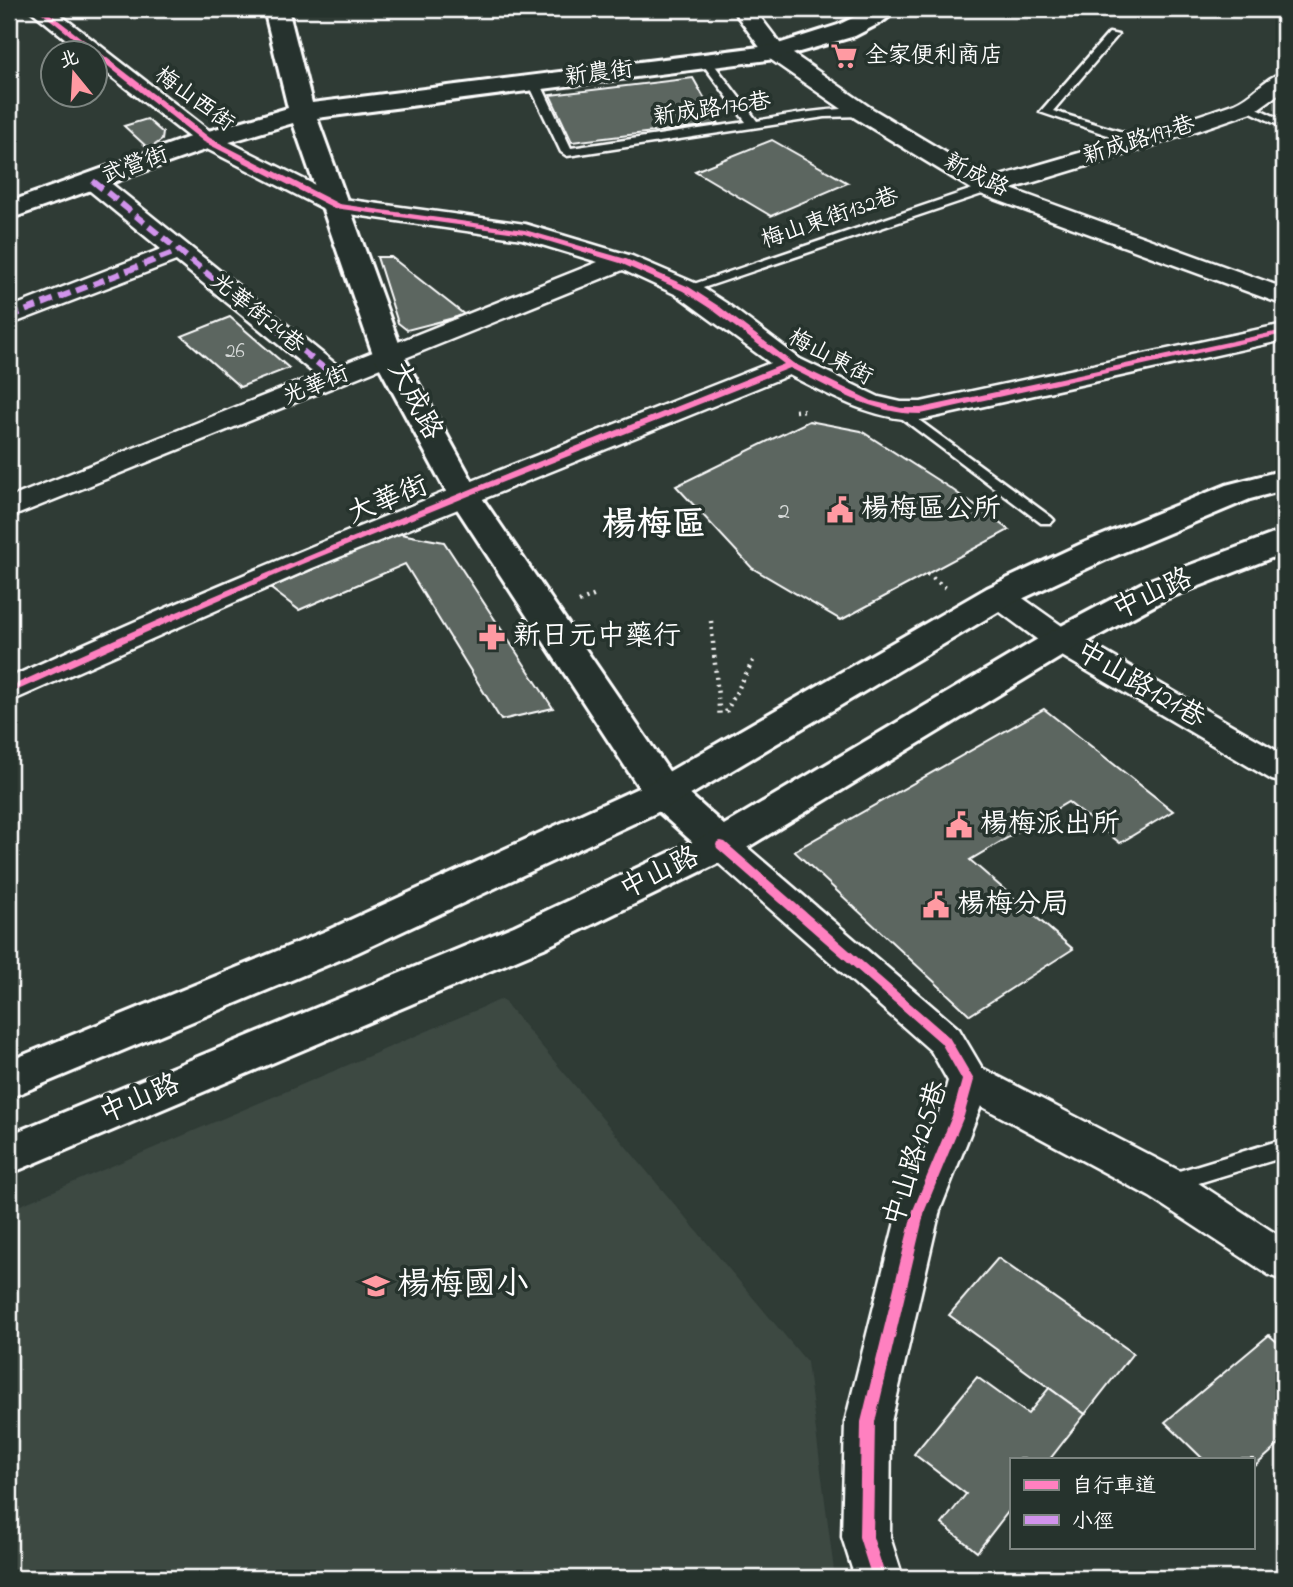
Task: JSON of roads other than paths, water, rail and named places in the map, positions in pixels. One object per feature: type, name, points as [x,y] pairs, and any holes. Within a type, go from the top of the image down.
[{"type":"main road","name":"大成路","points":[[276,9],[302,112],[389,357],[464,495],[663,793],[721,845]]},
{"type":"main road","name":"新農街","points":[[302,112],[775,52],[828,39],[871,20],[887,9]]},
{"type":"main road","name":"武營街","points":[[9,211],[207,140],[302,112]]},
{"type":"main road","points":[[9,1080],[341,942],[663,793],[999,596],[1093,552],[1238,492],[1284,481]]},
{"type":"main road","name":"中山路","points":[[9,1155],[529,937],[721,845],[1061,641],[1154,591],[1284,541]]},
{"type":"street","name":"梅山西街","points":[[40,9],[207,140],[337,206]]},
{"type":"street","name":"新成路","points":[[743,9],[775,52],[863,113],[987,188],[1284,297]]},
{"type":"street","name":"新成路197巷","points":[[987,188],[1103,151],[1141,142],[1247,106],[1284,79]]},
{"type":"street","name":"光華街24巷","points":[[93,181],[336,378]]},
{"type":"street","name":"梅山東街","points":[[337,206],[525,232],[623,261],[686,289],[717,309],[790,365],[869,403],[901,411],[921,411],[1284,332]]},
{"type":"street","points":[[9,317],[178,250]]},
{"type":"street","name":"光華街","points":[[9,509],[623,261]]},
{"type":"street","name":"大華街","points":[[9,691],[147,625],[790,365]]},
{"type":"street","name":"中山路121巷","points":[[999,596],[1061,641],[1284,771]]},
{"type":"street","name":"中山路125巷","points":[[721,845],[945,1040],[968,1080],[1165,1184],[1284,1262]]},
{"type":"street","name":"中山路125巷","points":[[879,1578],[866,1537],[868,1422],[919,1210],[958,1116],[968,1080]]},
{"type":"lane","points":[[1113,35],[1046,112],[1141,142]]},
{"type":"lane","points":[[706,61],[755,125]]},
{"type":"lane","name":"新成路176巷","points":[[534,82],[567,152],[825,114],[863,113]]},
{"type":"lane","points":[[1247,106],[1284,125]]},
{"type":"lane","name":"梅山東街132巷","points":[[686,289],[987,188]]},
{"type":"lane","points":[[901,411],[1046,520]]},
{"type":"lane","points":[[1165,1184],[1284,1148]]},
{"type":"place","name":"全家便利商店","points":[[844,56]]},
{"type":"place","name":"楊梅區公所","points":[[840,510]]},
{"type":"place","name":"新日元中藥行","points":[[492,637]]},
{"type":"place","name":"楊梅派出所","points":[[959,825]]},
{"type":"place","name":"楊梅分局","points":[[936,905]]},
{"type":"place","name":"楊梅國小","points":[[376,1286]]},
{"type":"district","name":"楊梅區","points":[[654,526]]}]
